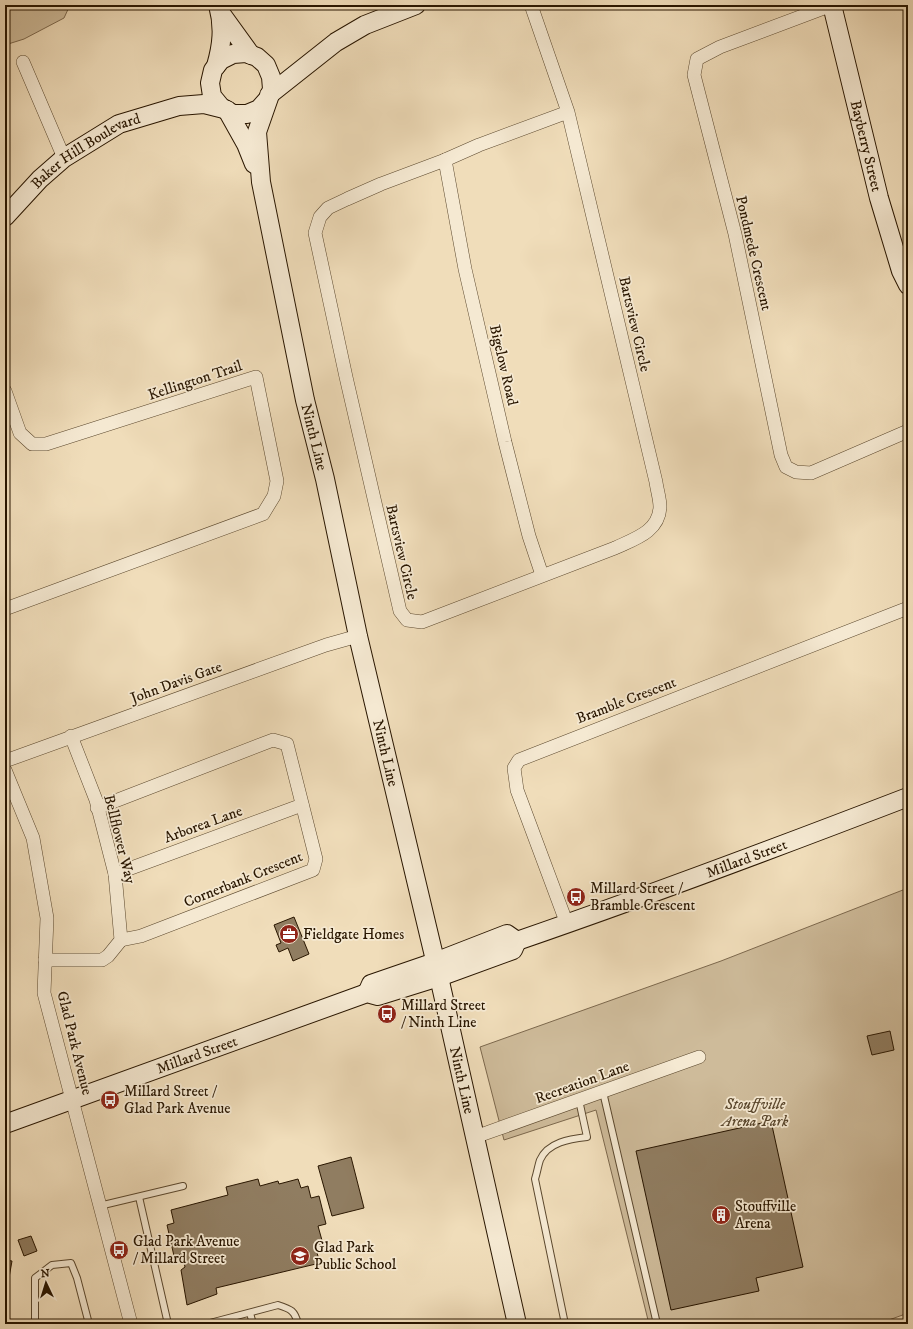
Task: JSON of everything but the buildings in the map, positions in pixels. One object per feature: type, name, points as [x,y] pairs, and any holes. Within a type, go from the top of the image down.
[{"type":"street","points":[[219,9],[222,35],[221,47],[210,83],[212,96],[221,107],[233,114],[247,114],[258,109],[268,98],[308,63],[336,42],[365,26],[416,5]]},
{"type":"street","name":"Bartsview Circle","points":[[531,5],[568,112],[660,506],[658,519],[652,529],[642,536],[615,548],[422,622],[407,620],[400,611],[346,377],[315,233],[320,217],[328,208],[381,184],[568,112]]},
{"type":"street","name":"Bayberry Street","points":[[832,5],[879,198],[901,271],[908,285]]},
{"type":"street","name":"Pondmede Crescent","points":[[832,5],[720,47],[697,59],[694,75],[734,234],[781,455],[786,467],[796,472],[811,474],[908,431]]},
{"type":"street","points":[[219,9],[256,58],[266,65],[271,76],[272,89],[268,98]]},
{"type":"street","points":[[214,70],[221,60],[233,54],[246,53],[277,66],[308,63]]},
{"type":"street","points":[[23,62],[64,158]]},
{"type":"street","name":"Baker Hill Boulevard","points":[[179,106],[198,90],[214,70]]},
{"type":"street","name":"Ninth Line","points":[[268,98],[257,132],[261,182],[305,400],[325,479],[358,636],[437,970],[517,1324]]},
{"type":"street","name":"Baker Hill Boulevard","points":[[5,217],[40,179],[64,158],[119,124],[179,106],[204,104],[226,110]]},
{"type":"street","name":"Ninth Line","points":[[226,110],[246,144],[261,182]]},
{"type":"street","name":"Bigelow Road","points":[[445,160],[465,269],[505,442],[529,536],[542,575]]},
{"type":"street","name":"Kellington Trail","points":[[5,391],[20,433],[32,444],[46,444],[256,377],[277,481],[274,496],[263,514],[5,609]]},
{"type":"street","name":"Bramble Crescent","points":[[567,924],[516,790],[514,768],[519,760],[908,608]]},
{"type":"street","name":"John Davis Gate","points":[[5,761],[326,645],[358,636]]},
{"type":"street","name":"Bellflower Way","points":[[71,736],[96,800],[115,874],[121,940]]},
{"type":"street","name":"Cornerbank Crescent","points":[[98,808],[273,740],[287,744],[316,859],[313,870],[141,936],[121,940]]},
{"type":"street","name":"Glad Park Avenue","points":[[5,770],[33,838],[47,918],[44,993],[131,1324]]},
{"type":"street","name":"Millard Street","points":[[5,1124],[367,993],[378,996],[437,970],[513,950],[517,940],[567,924],[908,797]]},
{"type":"street","name":"Arborea Lane","points":[[115,874],[302,805]]},
{"type":"street","points":[[46,960],[102,960],[108,956],[121,940]]},
{"type":"street","name":"Recreation Lane","points":[[475,1137],[699,1057]]},
{"type":"lane","points":[[603,1092],[657,1324]]},
{"type":"lane","points":[[565,1324],[535,1179],[541,1158],[553,1145],[573,1139],[587,1137],[579,1100]]},
{"type":"lane","points":[[99,1206],[183,1186]]},
{"type":"lane","points":[[139,1197],[168,1324]]},
{"type":"lane","points":[[35,1324],[34,1278],[52,1265],[71,1263],[77,1278],[89,1324]]},
{"type":"lane","points":[[206,1324],[219,1322],[278,1305],[288,1308],[296,1315],[298,1324]]},
{"type":"lane","points":[[250,1313],[253,1324]]},
{"type":"green space","points":[[5,5],[70,5],[64,18],[24,39],[5,45]]},
{"type":"green space","name":"Stouffville Arena Park","points":[[908,888],[908,1313],[878,1324],[649,1324],[596,1110],[504,1140],[480,1047],[721,961]]},
{"type":"place","name":"Millard Street / Bramble Crescent","points":[[576,897]]},
{"type":"place","name":"Fieldgate Homes","points":[[289,934]]},
{"type":"place","name":"Millard Street / Ninth Line","points":[[387,1014]]},
{"type":"place","name":"Millard Street / Glad Park Avenue","points":[[110,1100]]},
{"type":"place","name":"Stouffville Arena","points":[[721,1215]]},
{"type":"place","name":"Glad Park Avenue / Millard Street","points":[[119,1250]]},
{"type":"place","name":"Glad Park Public School","points":[[300,1256]]}]
